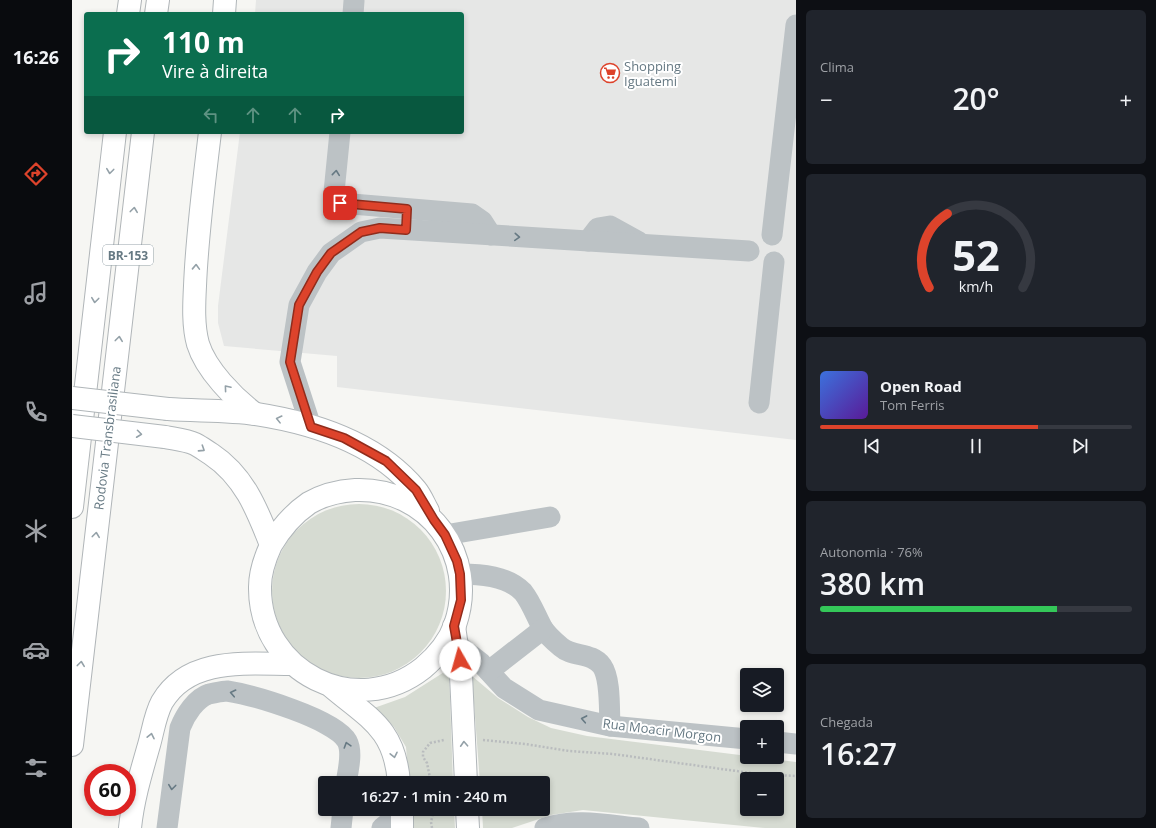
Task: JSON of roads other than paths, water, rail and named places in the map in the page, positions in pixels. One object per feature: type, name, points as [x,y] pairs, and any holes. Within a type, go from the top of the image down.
[{"type":"main road","points":[[128,12],[130,0]]},
{"type":"main road","points":[[156,12],[158,0]]},
{"type":"main road","points":[[224,12],[225,0]]},
{"type":"main road","name":"Rodovia Transbrasiliana","points":[[72,507],[115,134]]},
{"type":"main road","name":"Rodovia Transbrasiliana","points":[[72,745],[143,134]]},
{"type":"main road","points":[[210,134],[196,256],[194,309],[198,344],[208,364],[224,384],[238,401],[255,414]]},
{"type":"main road","points":[[72,398],[168,409],[255,414],[311,427],[344,438],[386,461],[416,490],[455,554],[460,574],[461,600],[456,635],[466,776]]},
{"type":"main road","points":[[72,426],[165,437],[196,444],[219,460],[236,475],[260,515],[271,544]]},
{"type":"main road","points":[[440,528],[419,508],[397,496],[366,490],[346,491],[328,495],[310,503],[294,514],[281,528],[271,544],[263,565],[260,586],[261,608],[267,629],[278,648],[292,664],[311,677],[331,686],[352,690],[374,690],[414,675],[431,661],[444,645],[456,635]]},
{"type":"main road","points":[[130,828],[133,803],[154,722],[162,701],[176,685],[188,676],[212,666],[240,664],[292,664]]},
{"type":"main road","points":[[331,686],[378,724],[393,747],[398,776]]},
{"type":"main road","points":[[467,816],[468,828]]},
{"type":"street","points":[[772,235],[796,25]]},
{"type":"street","points":[[340,134],[334,192],[336,199],[340,203],[407,209],[491,235],[588,241],[598,228],[610,226],[645,245],[749,251]]},
{"type":"street","points":[[406,230],[407,209]]},
{"type":"street","points":[[311,427],[290,362],[299,305],[317,272],[331,253],[361,232],[380,228],[406,230],[446,222]]},
{"type":"street","points":[[764,234],[772,235],[778,240],[781,248],[779,256],[774,262],[766,265],[758,264],[752,259],[749,251],[750,243],[756,236],[764,234]]},
{"type":"street","points":[[759,403],[774,262]]},
{"type":"street","points":[[440,528],[550,517]]},
{"type":"street","points":[[460,574],[473,574],[502,579],[515,585],[524,593],[543,630],[562,649],[589,657],[602,665],[607,677],[610,726]]},
{"type":"street","points":[[489,672],[543,630]]},
{"type":"street","name":"Rua Moacir Morgon","points":[[456,635],[504,688],[539,710],[610,726],[740,738]]},
{"type":"street","points":[[167,828],[180,728],[188,714],[200,699],[208,695],[226,691],[270,700],[312,717],[343,735],[348,743],[350,753],[347,776]]},
{"type":"street","points":[[784,743],[796,744]]},
{"type":"street","points":[[341,828],[342,816]]},
{"type":"street","points":[[382,828],[402,816]]},
{"type":"street","points":[[545,828],[556,824],[583,822],[639,828]]},
{"type":"place","name":"Shopping Iguatemi","points":[[610,73]]}]
